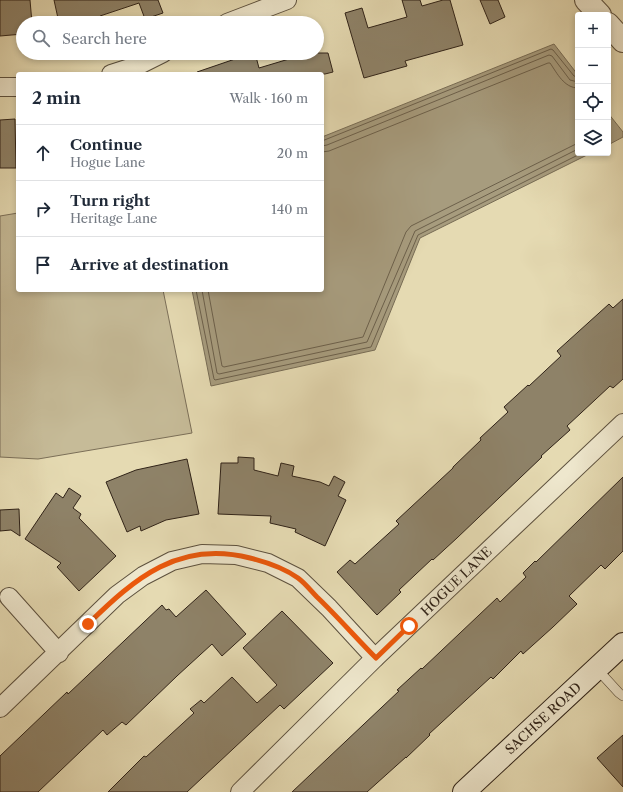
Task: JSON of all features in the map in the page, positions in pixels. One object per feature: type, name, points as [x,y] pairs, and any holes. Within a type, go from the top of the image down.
[{"type":"main road","points":[[586,0],[597,12]]},
{"type":"main road","points":[[611,27],[623,40]]},
{"type":"main road","name":"SACHSE ROAD","points":[[464,792],[623,644]]},
{"type":"street","points":[[245,16],[287,0]]},
{"type":"street","points":[[117,72],[149,60]]},
{"type":"street","points":[[0,87],[16,87]]},
{"type":"street","name":"HOGUE LANE","points":[[240,792],[376,658],[623,423]]},
{"type":"street","points":[[0,708],[118,596],[143,576],[172,561],[202,554],[242,556],[268,563],[298,578],[329,608],[376,658]]},
{"type":"street","points":[[9,598],[59,653]]},
{"type":"lane","points":[[596,669],[619,694],[623,696]]},
{"type":"shaded area","points":[[16,213],[16,292],[163,292],[192,433],[38,459],[0,457],[0,216]]},
{"type":"water","points":[[554,44],[575,71],[575,156],[585,156],[420,238],[375,350],[211,386],[192,292],[324,292],[324,136]]},
{"type":"water","points":[[611,117],[623,132],[623,137],[611,143]]},
{"type":"building","points":[[0,0],[30,0],[31,16],[16,16],[16,35],[0,36]]},
{"type":"building","points":[[54,0],[158,0],[163,13],[154,16],[144,16],[139,3],[100,16],[57,16]]},
{"type":"building","points":[[402,0],[420,0],[422,6],[443,0],[450,0],[463,45],[405,61],[407,66],[364,78],[345,13],[362,8],[368,28],[407,17]]},
{"type":"building","points":[[480,0],[498,0],[505,17],[490,24]]},
{"type":"building","points":[[324,53],[328,53],[333,72],[324,74],[324,72],[197,72],[232,60],[257,60],[259,68],[286,60],[324,60]]},
{"type":"building","points":[[15,119],[16,168],[0,168],[0,120]]},
{"type":"building","points":[[623,299],[623,379],[613,388],[610,386],[567,426],[570,430],[541,456],[542,457],[457,538],[399,590],[401,592],[377,615],[337,572],[350,560],[355,564],[399,524],[396,521],[453,468],[481,440],[480,438],[508,412],[504,407],[561,356],[557,351],[609,304],[613,308]]},
{"type":"building","points":[[238,457],[254,458],[254,470],[278,476],[281,463],[294,466],[292,476],[320,482],[329,486],[334,476],[345,482],[338,496],[346,500],[325,546],[295,532],[296,529],[270,523],[271,516],[218,514],[221,463],[238,463]]},
{"type":"building","points":[[187,459],[199,514],[166,520],[141,531],[140,526],[127,532],[106,482],[136,470]]},
{"type":"building","points":[[623,477],[623,551],[605,569],[601,565],[569,596],[577,604],[553,627],[523,654],[521,651],[493,679],[491,677],[429,734],[430,735],[406,758],[367,792],[292,792],[399,691],[397,690],[421,668],[422,669],[497,598],[500,602],[526,577],[523,573]]},
{"type":"building","points":[[69,488],[81,496],[73,508],[81,514],[79,518],[116,556],[79,591],[57,567],[61,563],[25,539],[56,493],[63,498]]},
{"type":"building","points":[[19,509],[20,536],[11,530],[0,531],[0,510]]},
{"type":"building","points":[[206,590],[246,634],[222,656],[212,644],[126,725],[122,722],[107,735],[103,730],[38,792],[0,792],[0,756],[162,605],[166,610],[169,609],[176,617]]},
{"type":"building","points":[[282,611],[333,663],[284,709],[280,705],[187,792],[108,792],[144,756],[146,757],[194,713],[190,709],[201,700],[204,703],[232,677],[257,703],[277,685],[243,648]]},
{"type":"building","points":[[623,735],[623,787],[597,758]]},
{"type":"route","points":[[88,624],[118,596],[143,576],[172,561],[202,554],[236,555],[247,557],[268,563],[298,578],[329,608],[376,658],[409,626]]}]
